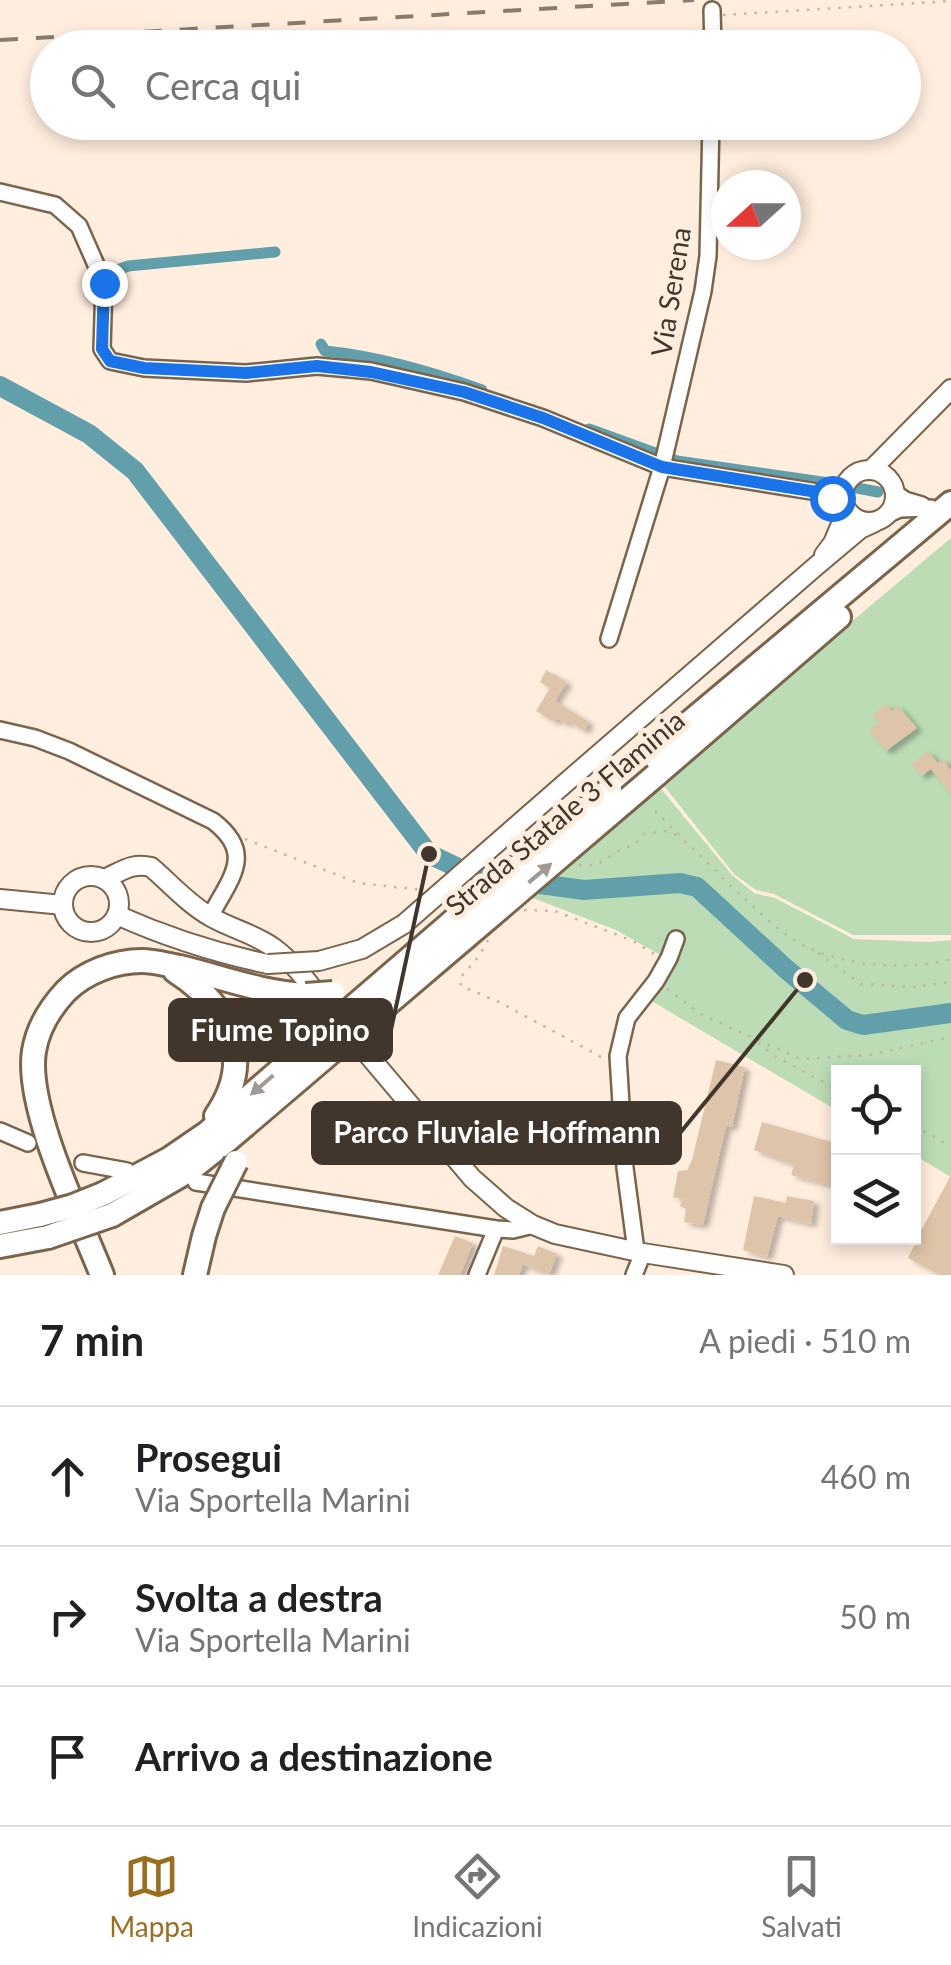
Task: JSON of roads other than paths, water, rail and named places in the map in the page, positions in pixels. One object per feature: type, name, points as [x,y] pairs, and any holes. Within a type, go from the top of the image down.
[{"type":"highway","name":"Strada Statale 3 Flaminia","points":[[0,1246],[190,1170],[229,1139],[610,789],[941,505]]},
{"type":"highway","name":"Strada Statale 3 Flaminia","points":[[108,1204],[207,1132],[656,775],[951,520]]},
{"type":"highway","points":[[102,1275],[36,1099],[33,1075],[39,1030],[52,1005],[71,986],[96,971],[143,961],[332,1003],[372,982],[416,946],[454,934]]},
{"type":"highway","points":[[196,1275],[213,1208],[254,1135],[278,1108],[437,967],[454,934]]},
{"type":"highway","points":[[163,964],[210,998],[230,1034],[236,1057],[227,1100],[217,1115],[169,1159]]},
{"type":"highway","name":"Strada Statale 3 Flaminia","points":[[0,1224],[44,1226]]},
{"type":"main road","points":[[815,568],[833,542],[846,508],[846,485],[856,474],[871,470],[887,456],[951,390]]},
{"type":"main road","points":[[118,915],[161,934],[268,964],[319,961],[362,949],[404,924],[860,529],[882,518],[895,500],[893,468],[904,435]]},
{"type":"main road","points":[[871,470],[884,475],[894,489]]},
{"type":"main road","points":[[846,508],[858,520],[882,518]]},
{"type":"main road","points":[[88,876],[111,886],[119,900],[118,915],[105,929],[86,932],[70,922],[63,905],[73,882],[88,876]]},
{"type":"main road","points":[[111,886],[132,877],[162,876],[210,916],[271,946],[332,1003]]},
{"type":"main road","points":[[0,898],[63,905]]},
{"type":"main road","points":[[363,1049],[472,1178],[506,1208],[533,1225],[566,1237],[639,1252],[784,1275]]},
{"type":"street","points":[[712,13],[712,30]]},
{"type":"street","name":"Via Serena","points":[[609,639],[662,466],[705,274],[710,140]]},
{"type":"street","points":[[0,192],[54,206],[79,226],[104,283],[102,349],[110,361],[144,368],[246,373],[317,366],[371,372],[464,392],[543,418],[662,466],[817,492],[846,485]]},
{"type":"street","points":[[894,489],[906,500],[941,505]]},
{"type":"street","points":[[817,492],[846,508]]},
{"type":"street","points":[[882,518],[900,509],[941,505]]},
{"type":"street","points":[[0,730],[70,751],[212,821],[234,840],[234,870],[210,916]]},
{"type":"street","points":[[634,1275],[639,1252],[624,1168],[621,1039],[627,1018],[658,977],[676,940]]},
{"type":"street","points":[[0,1132],[28,1143]]},
{"type":"street","points":[[84,1163],[127,1171]]},
{"type":"street","points":[[196,1182],[496,1229],[533,1225]]},
{"type":"street","points":[[476,1275],[496,1229]]},
{"type":"waterway","points":[[107,274],[128,266],[275,252]]},
{"type":"waterway","points":[[321,344],[325,351],[405,366],[482,390]]},
{"type":"waterway","points":[[0,386],[89,434],[135,471],[429,854],[473,875],[584,890],[680,883],[697,887],[847,1020],[863,1025],[951,1013]]},
{"type":"waterway","points":[[589,429],[677,461],[836,484]]},
{"type":"waterway","points":[[852,487],[878,492]]},
{"type":"railway","points":[[174,30],[694,0]]},
{"type":"railway","points":[[0,40],[30,38]]},
{"type":"place","name":"Fiume Topino","points":[[429,854]]},
{"type":"place","name":"Parco Fluviale Hoffmann","points":[[805,980]]}]
